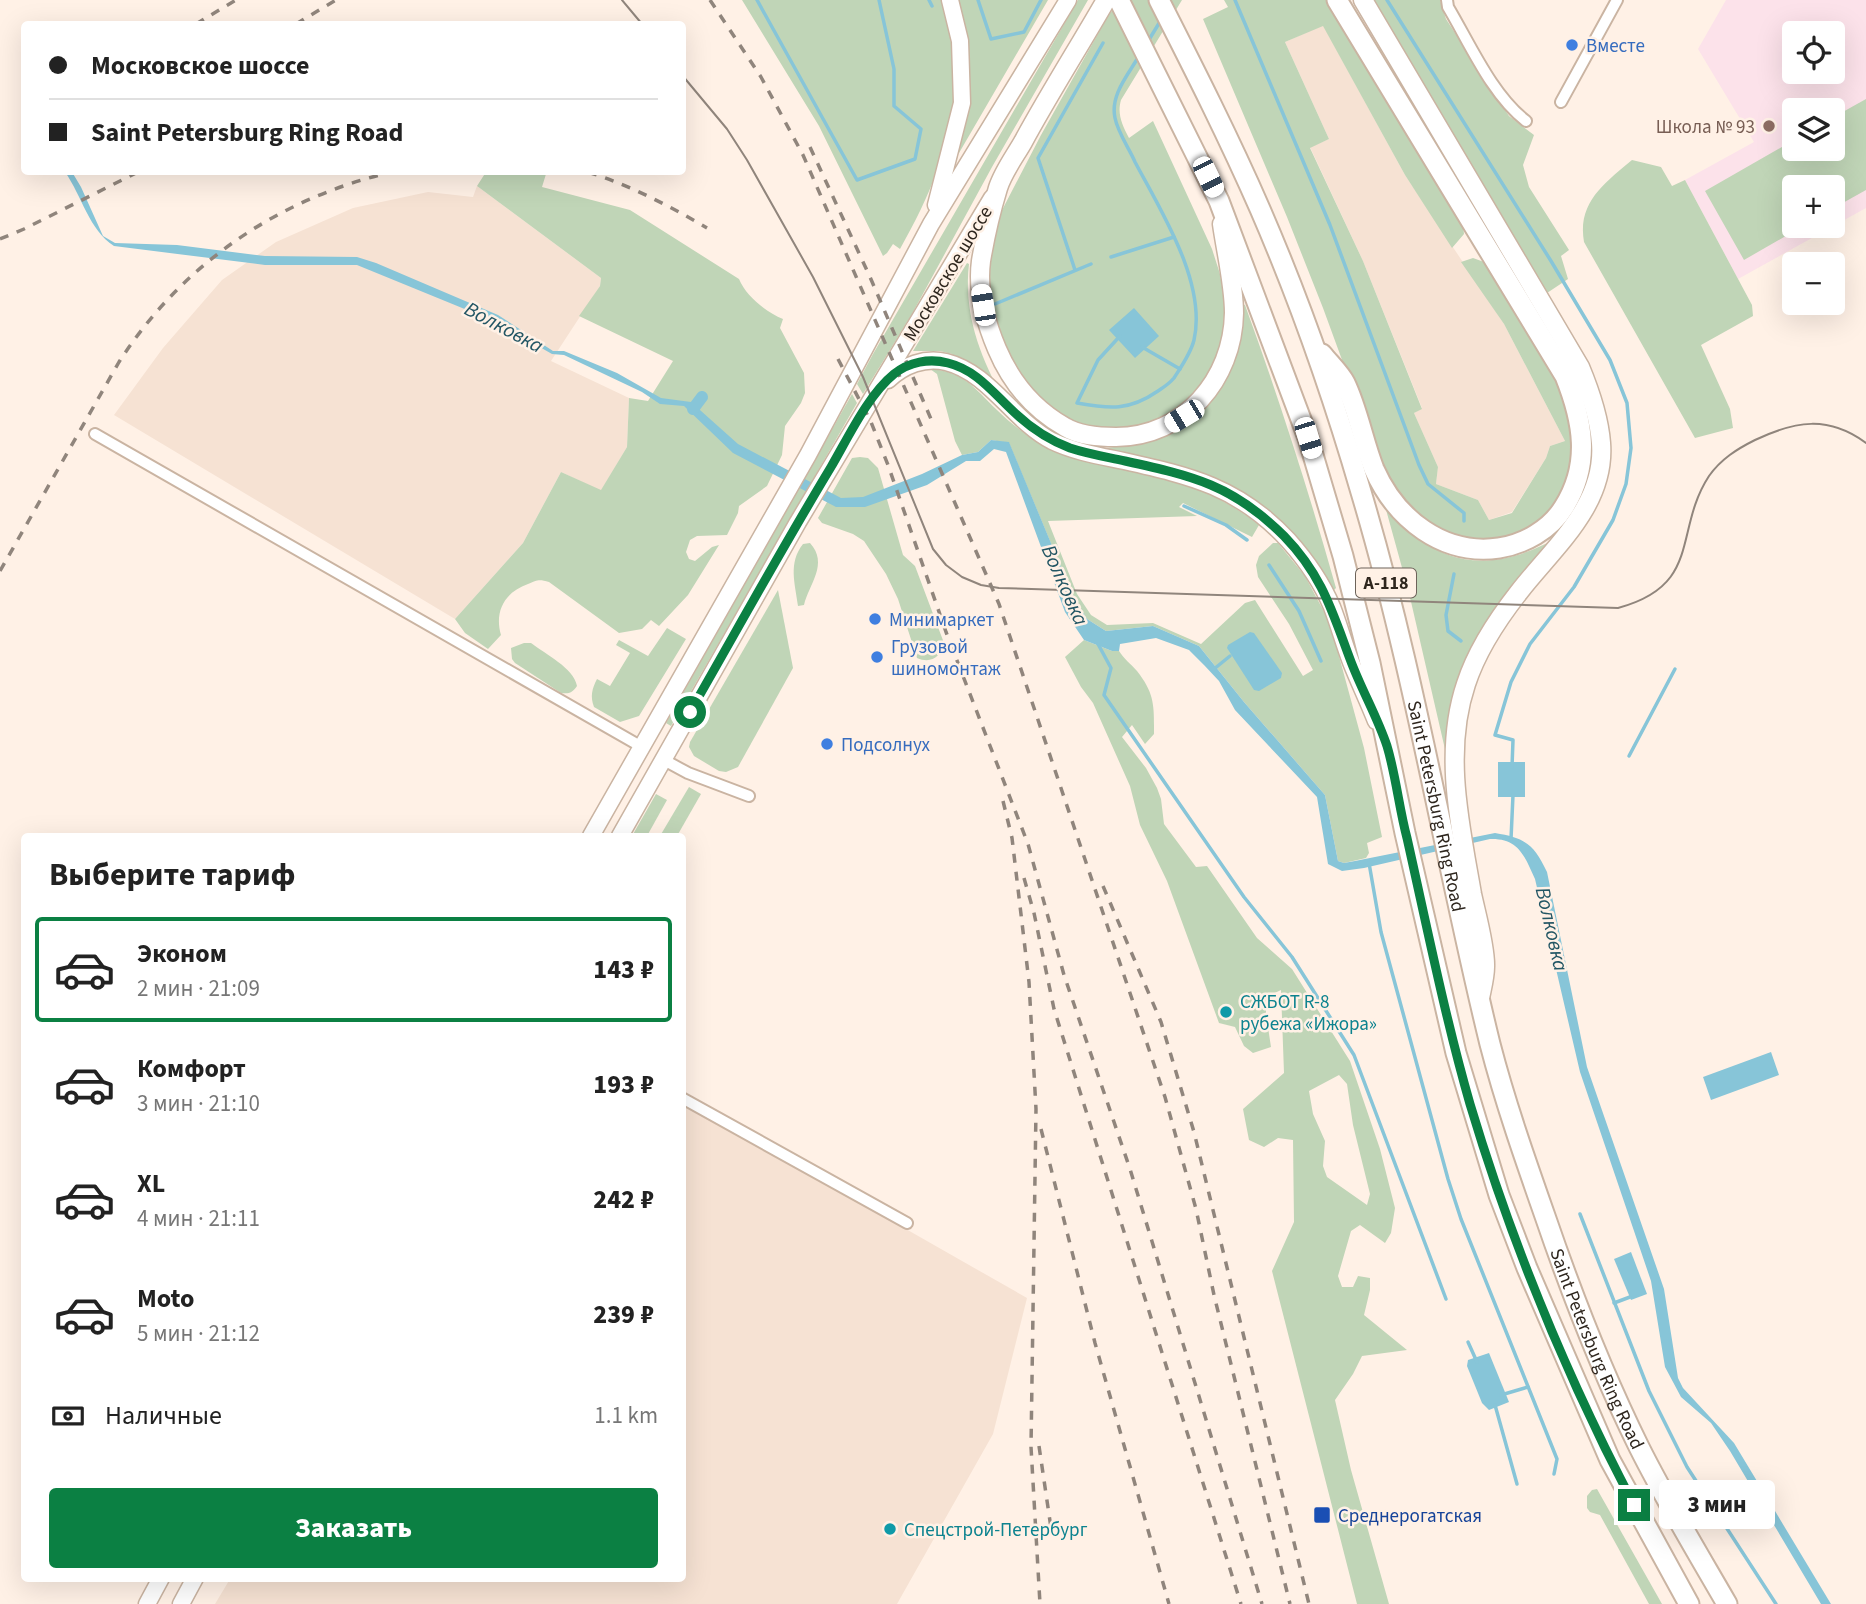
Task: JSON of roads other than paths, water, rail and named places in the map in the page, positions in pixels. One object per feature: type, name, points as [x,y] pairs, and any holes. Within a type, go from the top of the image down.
[{"type":"highway","name":"Saint Petersburg Ring Road","points":[[1159,0],[1260,209],[1315,346],[1362,493],[1424,740],[1450,823],[1480,998],[1498,1071],[1525,1160],[1560,1259],[1597,1354],[1639,1447],[1685,1534],[1727,1604]]},
{"type":"highway","points":[[1315,346],[1344,382],[1381,482],[1399,508],[1427,533],[1445,543],[1473,549],[1516,544],[1529,539],[1559,516],[1573,494],[1583,456],[1579,419],[1565,376],[1337,0]]},
{"type":"highway","points":[[1363,0],[1580,367],[1591,393],[1601,445],[1598,472],[1590,500],[1572,529],[1497,622],[1474,662],[1462,699],[1456,739],[1450,823]]},
{"type":"highway","name":"Saint Petersburg Ring Road","points":[[1116,1],[1161,82],[1219,201],[1308,438],[1370,663],[1405,833],[1456,1053],[1499,1195],[1527,1268],[1610,1460],[1689,1604]]},
{"type":"highway","name":"Московское шоссе","points":[[998,186],[1038,113],[1116,1]]},
{"type":"highway","points":[[998,186],[981,262],[980,289],[991,335],[1010,376],[1038,408],[1067,429],[1099,437],[1131,437],[1170,425],[1198,404],[1214,385],[1226,360],[1234,313],[1219,201]]},
{"type":"main road","points":[[931,224],[962,103],[960,41],[950,0]]},
{"type":"main road","name":"Московское шоссе","points":[[593,833],[808,455],[931,224],[1068,0]]},
{"type":"main road","name":"Московское шоссе","points":[[622,833],[808,505],[998,186]]},
{"type":"main road","points":[[879,389],[906,366],[920,362],[948,363],[974,374],[1016,414],[1055,442],[1080,452],[1177,473],[1216,486],[1248,504],[1287,540],[1310,568],[1331,605],[1351,662],[1387,746]]},
{"type":"main road","points":[[642,747],[664,760]]},
{"type":"main road","points":[[147,1604],[159,1582]]},
{"type":"main road","points":[[181,1604],[193,1582]]},
{"type":"street","points":[[1447,0],[1448,7],[1498,91],[1510,109],[1526,121]]},
{"type":"street","points":[[1561,102],[1617,0]]},
{"type":"street","points":[[95,434],[642,747]]},
{"type":"street","points":[[664,760],[688,773],[749,796]]},
{"type":"street","points":[[686,1100],[907,1223]]},
{"type":"water","name":"Волковка","points":[[67,175],[74,175],[81,187],[103,236],[115,243],[177,245],[265,256],[357,257],[376,263],[498,315],[553,351],[564,351],[617,373],[661,398],[691,402],[738,444],[841,498],[863,497],[962,455],[978,452],[991,440],[1009,442],[1073,596],[1087,619],[1106,631],[1153,626],[1199,646],[1325,795],[1338,861],[1344,863],[1495,833],[1514,837],[1527,844],[1538,855],[1547,872],[1587,1067],[1664,1289],[1678,1378],[1683,1388],[1734,1443],[1831,1604],[1821,1604],[1730,1451],[1711,1423],[1681,1397],[1665,1367],[1651,1281],[1580,1072],[1535,879],[1524,856],[1514,845],[1490,839],[1364,868],[1342,871],[1328,864],[1317,797],[1235,710],[1219,681],[1189,650],[1156,638],[1120,644],[1119,651],[1084,640],[1065,612],[1006,452],[994,449],[980,461],[966,461],[927,485],[865,507],[836,507],[733,453],[684,406],[660,404],[642,392],[564,355],[552,354],[494,321],[357,265],[265,265],[114,246],[105,239],[92,222]]},
{"type":"water","points":[[1134,308],[1159,336],[1135,358],[1109,330]]},
{"type":"water","points":[[1250,632],[1254,633],[1282,673],[1281,678],[1259,691],[1254,690],[1227,648]]},
{"type":"water","points":[[1498,762],[1525,762],[1525,797],[1498,797]]},
{"type":"water","points":[[1771,1052],[1779,1075],[1711,1100],[1703,1077]]},
{"type":"water","points":[[1631,1252],[1647,1294],[1631,1300],[1614,1259]]},
{"type":"water","points":[[1489,1353],[1509,1402],[1489,1410],[1482,1403],[1467,1366],[1468,1360]]},
{"type":"waterway","points":[[757,0],[857,180],[915,159],[921,129],[894,106],[894,69],[879,0]]},
{"type":"waterway","points":[[929,0],[932,6]]},
{"type":"waterway","points":[[978,0],[991,39],[1024,32],[1041,0]]},
{"type":"waterway","points":[[1235,0],[1330,225],[1419,465],[1428,484],[1464,513],[1464,521]]},
{"type":"waterway","points":[[1387,0],[1610,360],[1627,403],[1631,448],[1626,484],[1613,520],[1574,587],[1530,644],[1511,682],[1495,735],[1513,740],[1512,767]]},
{"type":"waterway","points":[[1147,43],[1161,20]]},
{"type":"waterway","points":[[1075,270],[1038,158],[1103,43]]},
{"type":"waterway","points":[[1120,336],[1098,360],[1077,403],[1119,407],[1148,398],[1174,378],[1194,340],[1194,295],[1188,272],[1169,225],[1121,135],[1115,118],[1117,93],[1139,56]]},
{"type":"waterway","points":[[1111,257],[1174,237]]},
{"type":"waterway","points":[[995,304],[1091,264]]},
{"type":"waterway","points":[[1142,347],[1180,369]]},
{"type":"waterway","points":[[693,409],[702,397]]},
{"type":"waterway","points":[[1184,506],[1226,525],[1247,540]]},
{"type":"waterway","points":[[1269,565],[1299,611],[1321,661]]},
{"type":"waterway","points":[[1454,574],[1446,615],[1448,631],[1461,641]]},
{"type":"waterway","points":[[1098,644],[1111,668],[1104,695],[1244,897],[1292,957],[1354,1055],[1446,1299]]},
{"type":"waterway","points":[[1214,669],[1230,656]]},
{"type":"waterway","points":[[1629,756],[1675,669]]},
{"type":"waterway","points":[[1511,839],[1513,795]]},
{"type":"waterway","points":[[1369,863],[1381,932],[1448,1179],[1461,1219],[1557,1459],[1554,1474]]},
{"type":"waterway","points":[[1580,1214],[1649,1391],[1687,1467],[1776,1604]]},
{"type":"waterway","points":[[1614,1303],[1630,1297]]},
{"type":"waterway","points":[[1468,1342],[1477,1362]]},
{"type":"waterway","points":[[1501,1395],[1528,1387]]},
{"type":"waterway","points":[[1495,1405],[1517,1484]]},
{"type":"tram line","points":[[622,0],[640,21]]},
{"type":"tram line","points":[[686,80],[727,129],[747,160],[813,277],[863,377],[933,549],[946,565],[962,577],[981,585],[999,588],[1618,608],[1645,598],[1663,585],[1675,571],[1698,497],[1709,476],[1736,451],[1770,434],[1798,425],[1811,424],[1838,428],[1866,443]]},
{"type":"railway","points":[[201,21],[236,0]]},
{"type":"railway","points":[[301,21],[336,0]]},
{"type":"railway","points":[[710,0],[761,77],[803,155],[999,604],[1165,1097],[1196,1209],[1214,1295],[1290,1604]]},
{"type":"railway","points":[[810,147],[931,419]]},
{"type":"railway","points":[[0,239],[132,175]]},
{"type":"railway","points":[[0,571],[119,362],[144,327],[172,295],[203,266],[237,240],[273,218],[311,199],[382,175]]},
{"type":"railway","points":[[596,175],[649,197],[707,228]]},
{"type":"railway","points":[[838,359],[871,422],[888,465],[946,632],[1028,844],[1064,975],[1130,1169],[1262,1604]]},
{"type":"railway","points":[[1003,801],[1012,838],[1029,982],[1036,1109],[1031,1447],[1040,1604]]},
{"type":"railway","points":[[1024,878],[1054,1009],[1241,1604]]},
{"type":"railway","points":[[1103,886],[1161,1022],[1194,1132],[1309,1604]]},
{"type":"railway","points":[[1041,1129],[1095,1343],[1169,1604]]},
{"type":"railway","points":[[1039,1446],[1051,1528]]},
{"type":"place","name":"Вместе","points":[[1572,45]]},
{"type":"place","name":"Школа № 93","points":[[1769,126]]},
{"type":"place","name":"Минимаркет","points":[[875,619]]},
{"type":"place","name":"Грузовой шиномонтаж","points":[[877,657]]},
{"type":"place","name":"Подсолнух","points":[[827,744]]},
{"type":"place","name":"СЖБОТ R-8 рубежа «Ижора»","points":[[1226,1012]]},
{"type":"place","name":"Среднерогатская","points":[[1322,1515]]},
{"type":"place","name":"Спецстрой-Петербург","points":[[890,1529]]}]
